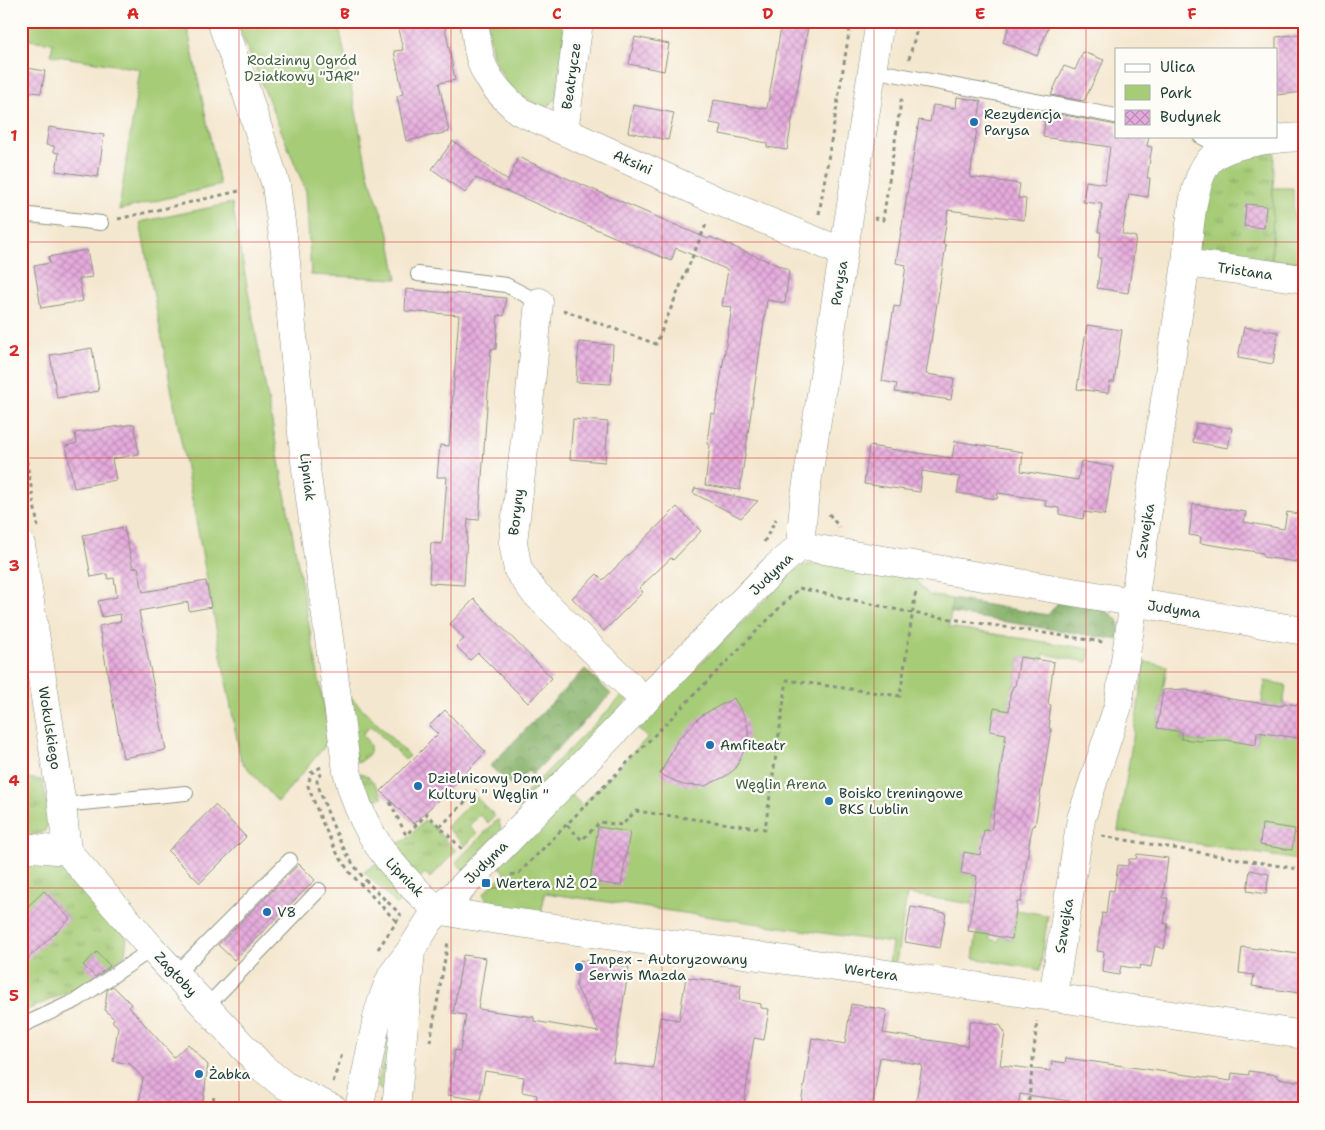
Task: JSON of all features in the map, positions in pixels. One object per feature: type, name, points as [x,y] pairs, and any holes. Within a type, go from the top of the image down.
[{"type":"street","name":"Lipniak","points":[[221,21],[276,185],[285,252],[304,454],[345,760],[354,798],[372,837],[383,854],[429,902]]},
{"type":"street","name":"Aksini","points":[[474,21],[481,61],[487,75],[496,88],[519,111],[716,200],[843,252]]},
{"type":"street","name":"Beatrycze","points":[[564,131],[579,21]]},
{"type":"street","name":"Parysa","points":[[800,546],[804,502],[880,21]]},
{"type":"street","name":"Szwejka","points":[[1046,1006],[1081,819],[1118,706],[1186,263],[1191,219],[1198,184],[1206,164],[1215,155],[1226,150],[1256,142],[1304,137]]},
{"type":"street","name":"Tristana","points":[[1186,263],[1304,279]]},
{"type":"street","name":"Boryny","points":[[539,302],[513,542],[518,570],[534,592],[645,701]]},
{"type":"street","name":"Wokulskiego","points":[[21,545],[62,805],[67,851]]},
{"type":"street","name":"Judyma","points":[[359,1109],[378,1013],[392,975],[411,950],[424,928],[429,902],[645,701],[800,546],[1304,630]]},
{"type":"street","points":[[21,847],[67,851]]},
{"type":"street","name":"Zagłoby","points":[[67,851],[152,948],[270,1074],[284,1086],[330,1107]]},
{"type":"street","name":"Wertera","points":[[429,902],[1046,1006],[1304,1035]]},
{"type":"street","name":"Judyma","points":[[396,1109],[411,950]]},
{"type":"lane","points":[[872,70],[1115,116]]},
{"type":"lane","points":[[1204,138],[1226,150]]},
{"type":"lane","points":[[21,214],[101,223]]},
{"type":"lane","points":[[418,274],[506,285],[539,302]]},
{"type":"lane","points":[[62,805],[186,793]]},
{"type":"lane","points":[[176,974],[290,860]]},
{"type":"lane","points":[[206,1007],[319,890]]},
{"type":"lane","points":[[21,1026],[77,1000],[152,948]]},
{"type":"path","points":[[816,240],[851,21]]},
{"type":"path","points":[[868,217],[883,220],[904,76],[919,21]]},
{"type":"path","points":[[101,223],[239,191]]},
{"type":"path","points":[[539,302],[656,344],[716,200]]},
{"type":"path","points":[[761,548],[777,513]]},
{"type":"path","points":[[567,825],[582,840],[600,822],[622,825],[636,811],[765,829],[787,680],[900,696],[917,582]]},
{"type":"path","points":[[508,875],[519,873],[799,588],[912,612],[1128,646]]},
{"type":"path","points":[[345,760],[322,766],[311,773],[308,786],[322,822],[337,853],[350,873],[396,920]]},
{"type":"path","points":[[440,827],[478,789]]},
{"type":"path","points":[[390,802],[406,835],[426,814],[464,851]]},
{"type":"path","points":[[1101,836],[1304,870]]},
{"type":"path","points":[[457,857],[470,844]]},
{"type":"path","points":[[376,952],[396,920],[429,902]]},
{"type":"path","points":[[430,1044],[448,941],[452,936]]},
{"type":"path","points":[[1028,1109],[1046,1006]]},
{"type":"path","points":[[330,1107],[343,1051]]},
{"type":"path","points":[[212,1109],[214,1096]]},
{"type":"green space","points":[[21,21],[186,21],[220,185],[119,210],[140,69],[51,55],[53,43],[21,39]]},
{"type":"green space","name":"Rodzinny Ogród Działkowy \"JAR\"","points":[[236,21],[338,21],[369,178],[388,230],[397,279],[311,275],[306,191]]},
{"type":"green space","points":[[487,21],[566,21],[556,99],[545,108],[512,94],[493,57]]},
{"type":"green space","points":[[1274,150],[1272,260],[1304,262],[1304,264],[1210,256],[1202,251],[1198,242],[1205,191],[1219,164]]},
{"type":"green space","points":[[1273,188],[1293,188],[1294,218],[1300,218],[1300,231],[1304,231],[1304,262],[1272,260]]},
{"type":"green space","points":[[232,203],[330,740],[278,802],[241,761],[140,222]]},
{"type":"green space","name":"Węglin Arena","points":[[819,563],[913,577],[929,595],[952,599],[949,627],[1090,649],[1088,662],[1044,654],[1043,660],[1020,657],[1015,685],[1013,685],[991,831],[980,855],[964,853],[961,873],[977,876],[972,904],[907,894],[896,963],[889,963],[892,943],[545,893],[541,914],[492,907],[483,894],[505,873],[499,866],[571,794],[582,805],[647,738],[637,727],[792,573],[802,566]]},
{"type":"green space","points":[[952,599],[1048,615],[1060,600],[1091,605],[1112,615],[1119,621],[1119,640],[950,613]]},
{"type":"green space","points":[[1145,662],[1167,666],[1157,728],[1182,732],[1181,739],[1205,742],[1206,737],[1256,744],[1265,681],[1286,685],[1281,721],[1304,739],[1304,861],[1118,831]]},
{"type":"green space","points":[[585,669],[611,694],[532,775],[528,771],[512,787],[490,766]]},
{"type":"green space","points":[[627,691],[630,698],[520,810],[513,806]]},
{"type":"green space","points":[[351,697],[409,756],[405,760],[371,726],[362,735],[370,746],[370,752],[360,762],[355,761]]},
{"type":"green space","points":[[360,773],[371,779],[383,797],[368,804]]},
{"type":"green space","points":[[21,777],[42,780],[51,819],[44,832],[26,838],[21,837]]},
{"type":"green space","points":[[476,797],[495,816],[488,823],[480,815],[469,826],[477,834],[465,846],[446,827]]},
{"type":"green space","points":[[498,819],[501,829],[464,871],[456,862]]},
{"type":"green space","points":[[424,821],[427,821],[456,851],[430,878],[425,873],[418,880],[389,847],[406,840]]},
{"type":"green space","points":[[21,862],[62,869],[127,937],[125,955],[85,984],[21,1013]]},
{"type":"green space","points":[[378,862],[408,894],[397,905],[364,872]]},
{"type":"green space","points":[[1016,910],[1048,915],[1040,970],[973,958],[977,932],[990,934],[989,939],[999,941],[1000,937],[1012,939]]},
{"type":"green space","points":[[395,993],[385,1088],[381,1090],[377,1087]]},
{"type":"building","points":[[444,21],[455,80],[439,83],[449,132],[406,141],[397,96],[403,94],[394,51],[403,50],[398,29]]},
{"type":"building","points":[[782,21],[809,21],[787,150],[767,147],[767,143],[720,134],[722,125],[710,123],[714,100],[767,109]]},
{"type":"building","points":[[1011,21],[1051,21],[1037,56],[1003,42]]},
{"type":"building","points":[[1302,34],[1304,92],[1278,95],[1278,48],[1276,48],[1276,37]]},
{"type":"building","points":[[635,37],[669,44],[664,71],[629,64]]},
{"type":"building","points":[[1083,52],[1104,60],[1084,101],[1051,95],[1064,66],[1075,70]]},
{"type":"building","points":[[27,68],[45,71],[41,93],[23,91]]},
{"type":"building","points":[[957,97],[981,101],[970,177],[1020,184],[1018,198],[1026,199],[1024,220],[948,210],[943,244],[946,245],[926,374],[954,378],[951,400],[895,392],[897,384],[882,381],[894,306],[900,307],[906,265],[896,263],[919,120],[930,122],[933,105],[956,108]]},
{"type":"building","points":[[633,105],[674,113],[668,140],[628,132]]},
{"type":"building","points":[[1044,111],[1115,125],[1115,138],[1149,138],[1147,146],[1152,147],[1147,178],[1150,178],[1148,197],[1129,194],[1122,234],[1136,237],[1128,293],[1097,288],[1101,258],[1098,258],[1101,232],[1098,232],[1102,204],[1083,202],[1086,181],[1105,184],[1110,147],[1043,137],[1045,121],[1041,120]]},
{"type":"building","points":[[49,127],[104,135],[98,177],[56,171],[59,153],[54,152],[54,146],[46,145]]},
{"type":"building","points":[[453,141],[508,181],[518,157],[708,239],[710,237],[789,270],[785,303],[767,300],[740,490],[705,485],[710,445],[707,444],[711,413],[715,414],[732,307],[722,306],[728,270],[676,248],[671,261],[476,178],[465,193],[432,169]]},
{"type":"building","points":[[1246,204],[1266,206],[1264,228],[1244,226]]},
{"type":"building","points":[[87,250],[92,277],[79,279],[83,301],[41,308],[34,266],[50,263],[48,257]]},
{"type":"building","points":[[406,289],[506,298],[504,316],[498,315],[496,349],[491,349],[479,520],[468,519],[464,585],[429,583],[431,543],[442,544],[447,477],[437,477],[440,445],[449,446],[459,315],[405,311]]},
{"type":"building","points":[[1087,325],[1122,330],[1114,382],[1110,382],[1108,393],[1077,389]]},
{"type":"building","points":[[1244,327],[1278,332],[1273,364],[1238,358]]},
{"type":"building","points":[[579,342],[613,345],[611,384],[576,382]]},
{"type":"building","points":[[92,348],[99,391],[57,398],[50,355]]},
{"type":"building","points":[[573,419],[608,422],[605,462],[570,459]]},
{"type":"building","points":[[1196,423],[1232,428],[1228,448],[1193,442]]},
{"type":"building","points":[[134,424],[139,454],[112,459],[116,480],[74,488],[66,446],[77,443],[75,433]]},
{"type":"building","points":[[955,441],[1023,452],[1021,471],[1078,480],[1081,461],[1113,467],[1105,515],[1084,512],[1083,519],[1059,514],[1059,508],[1045,506],[1046,500],[998,493],[997,499],[957,493],[960,477],[922,471],[920,492],[864,484],[869,446],[952,458]]},
{"type":"building","points":[[695,488],[758,501],[741,518],[693,493]]},
{"type":"building","points":[[1193,504],[1246,512],[1244,522],[1284,529],[1287,512],[1304,515],[1304,563],[1263,557],[1263,553],[1200,543],[1201,537],[1189,535]]},
{"type":"building","points":[[677,507],[701,531],[673,560],[671,558],[639,588],[643,592],[604,631],[572,598],[597,574],[603,580]]},
{"type":"building","points":[[124,527],[133,568],[138,567],[143,592],[206,581],[211,607],[189,611],[188,602],[139,611],[166,750],[123,758],[99,626],[121,621],[120,614],[102,617],[98,601],[117,597],[114,578],[108,579],[107,574],[91,577],[83,535]]},
{"type":"building","points":[[474,599],[552,678],[528,703],[478,653],[470,660],[456,646],[464,639],[450,624]]},
{"type":"building","points":[[1020,657],[1054,662],[1048,704],[1051,705],[1049,728],[1051,729],[1035,826],[1033,825],[1030,838],[1021,902],[1017,902],[1012,939],[968,931],[977,876],[961,873],[964,852],[980,855],[984,830],[991,831],[1006,734],[990,731],[994,708],[1009,711],[1010,695],[1013,686],[1015,686]]},
{"type":"building","points":[[1188,689],[1188,691],[1237,700],[1283,706],[1283,703],[1304,706],[1304,739],[1257,732],[1256,745],[1226,740],[1200,741],[1181,739],[1182,732],[1157,728],[1163,690]]},
{"type":"building","name":"Amfiteatr","points":[[734,698],[745,717],[748,728],[745,749],[735,769],[726,776],[705,786],[683,785],[660,774],[677,741],[702,715]]},
{"type":"building","points":[[445,710],[486,752],[414,824],[381,791],[438,734],[429,726]]},
{"type":"building","points":[[215,805],[246,837],[200,883],[168,851]]},
{"type":"building","points":[[1262,824],[1295,829],[1292,850],[1260,845]]},
{"type":"building","points":[[598,827],[630,832],[621,886],[590,881]]},
{"type":"building","points":[[1137,854],[1168,858],[1163,898],[1168,898],[1164,923],[1168,924],[1164,949],[1155,946],[1151,967],[1140,965],[1139,969],[1121,966],[1119,975],[1102,972],[1104,952],[1097,951],[1102,913],[1106,914],[1109,890],[1114,891],[1118,865],[1128,866],[1129,859],[1136,859]]},
{"type":"building","name":"V8","points":[[299,864],[315,880],[234,960],[218,945]]},
{"type":"building","points":[[1250,870],[1269,874],[1266,894],[1247,891]]},
{"type":"building","points":[[44,891],[70,919],[21,965],[21,913]]},
{"type":"building","points":[[911,907],[946,913],[940,948],[905,942]]},
{"type":"building","points":[[1242,947],[1304,955],[1304,976],[1301,976],[1299,993],[1252,986],[1254,975],[1239,973]]},
{"type":"building","points":[[97,952],[110,966],[95,977],[83,965]]},
{"type":"building","points":[[463,955],[486,958],[478,1009],[534,1017],[534,1021],[599,1032],[576,986],[580,960],[629,967],[613,1063],[653,1068],[660,1017],[679,1020],[686,977],[741,985],[739,1000],[761,1004],[761,1008],[769,1009],[764,1040],[754,1038],[743,1109],[535,1109],[537,1095],[522,1092],[524,1077],[485,1071],[480,1100],[448,1095],[455,1050],[460,1051],[466,1015],[453,1013]]},
{"type":"building","points":[[113,986],[131,1004],[129,1007],[174,1057],[188,1044],[208,1065],[202,1109],[138,1109],[143,1078],[130,1064],[113,1061],[118,1027],[112,1021],[114,1019],[105,1010],[107,990]]},
{"type":"building","points":[[851,1004],[887,1010],[883,1033],[967,1046],[970,1021],[1000,1025],[1005,1033],[1000,1065],[1051,1071],[1052,1061],[1065,1063],[1066,1058],[1231,1081],[1232,1073],[1249,1075],[1249,1071],[1277,1075],[1277,1078],[1303,1082],[1299,1109],[1255,1109],[1199,1102],[1198,1109],[1127,1109],[1110,1106],[1109,1109],[1102,1109],[1082,1106],[1083,1103],[1020,1094],[1018,1109],[915,1109],[922,1065],[880,1057],[872,1109],[800,1109],[812,1038],[845,1044]]},
{"type":"place","name":"Rezydencja Parysa","points":[[974,122]]},
{"type":"place","name":"Amfiteatr","points":[[710,745]]},
{"type":"place","name":"Dzielnicowy Dom Kultury \" Węglin \"","points":[[418,786]]},
{"type":"place","name":"Boisko treningowe BKS Lublin","points":[[829,801]]},
{"type":"place","name":"Wertera NŻ 02","points":[[486,883]]},
{"type":"place","name":"V8","points":[[267,912]]},
{"type":"place","name":"Impex - Autoryzowany Serwis Mazda","points":[[579,967]]},
{"type":"place","name":"Żabka","points":[[199,1074]]}]
